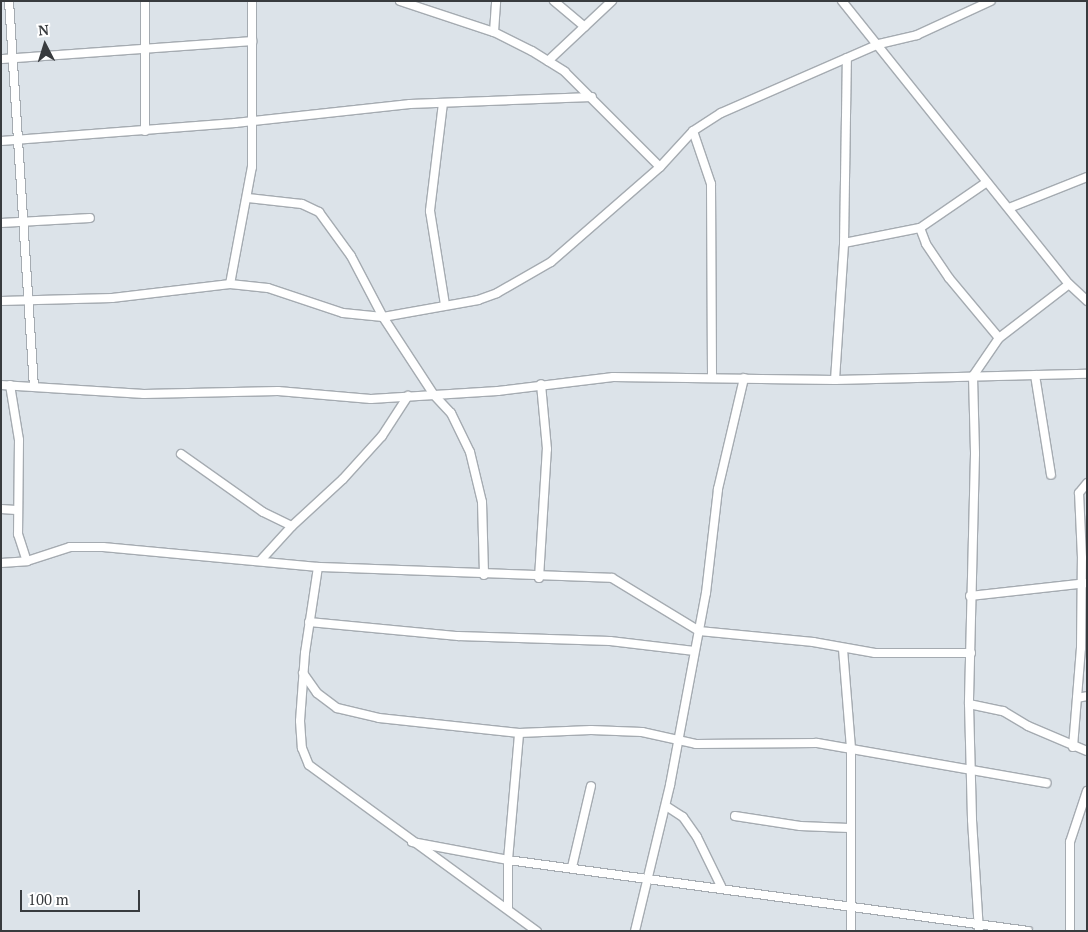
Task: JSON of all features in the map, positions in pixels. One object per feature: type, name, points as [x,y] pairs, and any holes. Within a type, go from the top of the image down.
[{"type":"street","points":[[9,1],[10,58],[16,140],[25,220],[34,385]]},
{"type":"street","points":[[144,131],[142,50],[145,1]]},
{"type":"street","points":[[230,284],[248,198],[252,167],[252,1]]},
{"type":"street","points":[[400,1],[494,32],[548,61],[592,98],[660,167]]},
{"type":"street","points":[[494,32],[496,1]]},
{"type":"street","points":[[554,1],[585,27]]},
{"type":"street","points":[[548,61],[612,1]]},
{"type":"street","points":[[842,1],[879,44],[1069,284],[1087,301]]},
{"type":"street","points":[[1,301],[112,298],[230,284],[268,288],[343,314],[384,317],[497,293],[551,262],[660,167],[693,131],[721,113],[879,44],[917,35],[991,1]]},
{"type":"street","points":[[1,59],[252,41]]},
{"type":"street","points":[[835,380],[844,244],[847,58]]},
{"type":"street","points":[[1,141],[252,122],[443,103],[592,98]]},
{"type":"street","points":[[443,103],[430,211],[445,305]]},
{"type":"street","points":[[693,131],[711,184],[712,378]]},
{"type":"street","points":[[1009,208],[1087,178]]},
{"type":"street","points":[[844,244],[920,228],[987,182]]},
{"type":"street","points":[[248,198],[302,204],[319,212],[351,256],[384,317],[434,395],[451,414],[470,452],[482,502],[484,575]]},
{"type":"street","points":[[1,222],[90,218]]},
{"type":"street","points":[[920,228],[926,244],[949,278],[999,338]]},
{"type":"street","points":[[979,927],[970,767],[969,704],[971,653],[970,596],[975,454],[973,376],[999,338],[1069,284]]},
{"type":"street","points":[[1,385],[34,385],[144,394],[265,391],[372,399],[434,395],[614,377],[835,380],[1087,374]]},
{"type":"street","points":[[1035,375],[1051,475]]},
{"type":"street","points":[[635,931],[666,806],[676,739],[699,631],[718,489],[744,378]]},
{"type":"street","points":[[539,578],[547,449],[541,384]]},
{"type":"street","points":[[10,385],[19,440],[16,510],[18,534],[28,561]]},
{"type":"street","points":[[260,561],[292,526],[343,478],[382,436],[408,396]]},
{"type":"street","points":[[181,454],[263,512],[292,526]]},
{"type":"street","points":[[1073,747],[1084,583],[1078,493],[1087,484]]},
{"type":"street","points":[[1,509],[16,510]]},
{"type":"street","points":[[1,564],[28,561],[70,546],[318,567],[539,578],[612,578],[699,631],[813,642],[843,649],[875,653],[971,653]]},
{"type":"street","points":[[318,567],[303,673],[300,721],[302,748],[309,765],[412,842],[537,931]]},
{"type":"street","points":[[970,596],[1084,583]]},
{"type":"street","points":[[309,622],[458,636],[610,641],[694,651]]},
{"type":"street","points":[[843,649],[851,749],[849,828],[851,931]]},
{"type":"street","points":[[303,673],[317,693],[336,708],[379,718],[519,733],[590,730],[642,732],[718,746],[794,741],[970,767],[1047,783]]},
{"type":"street","points":[[1077,698],[1087,696]]},
{"type":"street","points":[[969,704],[1003,710],[1073,747],[1087,751]]},
{"type":"street","points":[[508,909],[508,860],[519,733]]},
{"type":"street","points":[[572,866],[591,786]]},
{"type":"street","points":[[1070,931],[1070,842],[1087,791]]},
{"type":"street","points":[[666,806],[683,818],[697,837],[721,886]]},
{"type":"street","points":[[735,816],[800,826],[849,828]]},
{"type":"street","points":[[412,842],[508,860],[572,866],[647,879],[721,886],[979,927],[1028,931]]}]
